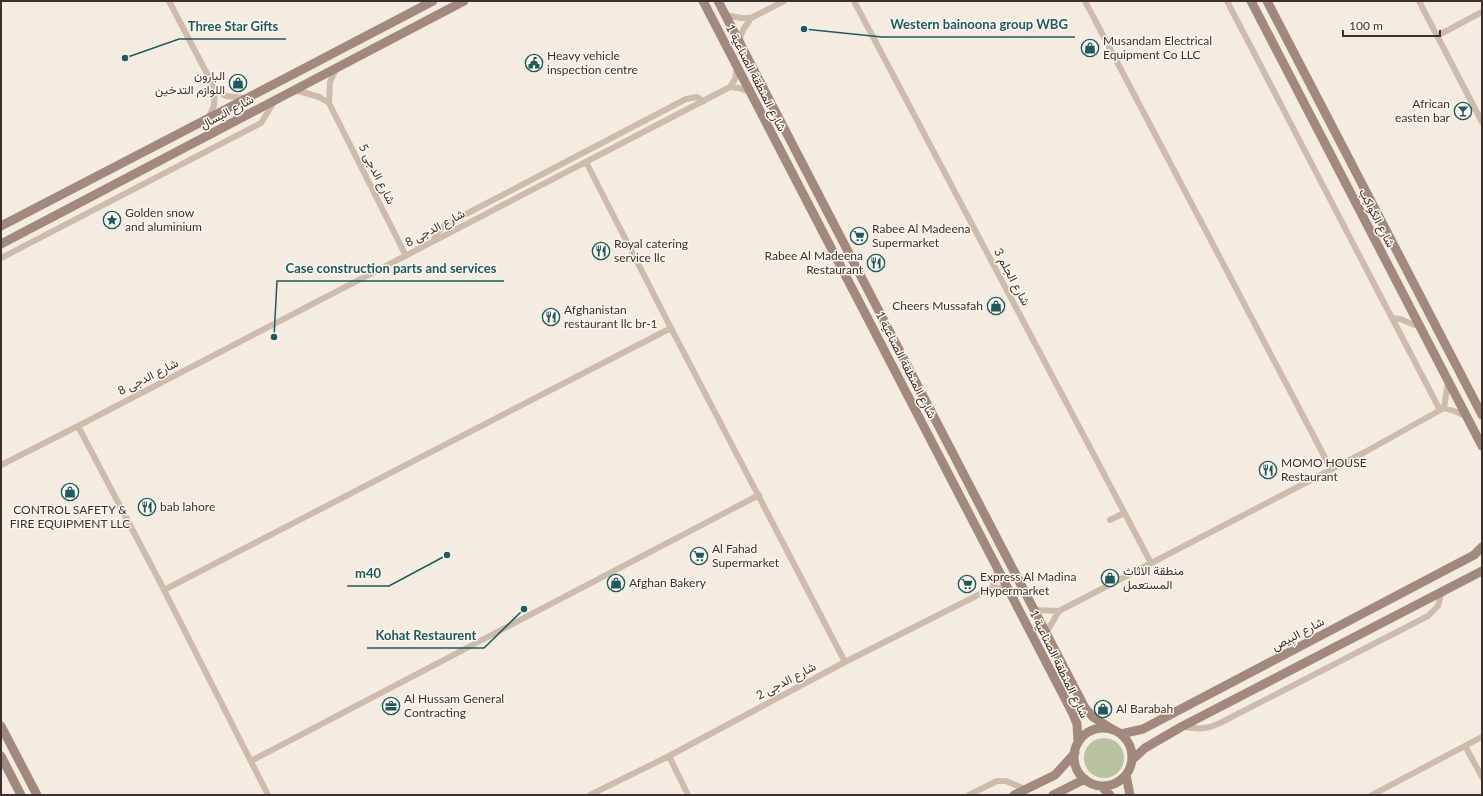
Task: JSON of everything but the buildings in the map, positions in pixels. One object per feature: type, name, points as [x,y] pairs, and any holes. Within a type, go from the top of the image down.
[{"type":"street","points":[[169,1],[215,89],[226,96],[246,98]]},
{"type":"street","points":[[419,8],[428,1]]},
{"type":"street","name":"شارع البسال","points":[[1,226],[433,1]]},
{"type":"street","name":"شارع البسال","points":[[1,244],[464,1]]},
{"type":"street","name":"شارع المنطقة الصناعية 1","points":[[703,1],[1073,714],[1077,724],[1078,744]]},
{"type":"street","name":"شارع المنطقة الصناعية 1","points":[[718,1],[1085,708],[1093,717],[1112,729]]},
{"type":"street","points":[[725,16],[751,18],[784,1]]},
{"type":"street","name":"شارع الحِلم 3","points":[[854,1],[1151,563]]},
{"type":"street","points":[[1085,1],[1331,469]]},
{"type":"street","points":[[1228,1],[1384,303],[1442,409]]},
{"type":"street","name":"شارع الكَواكِب","points":[[1251,1],[1482,446]]},
{"type":"street","name":"شارع الكَواكِب","points":[[1267,1],[1482,415]]},
{"type":"street","points":[[1419,1],[1482,122]]},
{"type":"street","points":[[1437,36],[1482,12]]},
{"type":"street","points":[[739,42],[743,30],[751,18]]},
{"type":"street","points":[[737,66],[736,75],[730,87],[743,89],[751,93]]},
{"type":"street","name":"شارع الدجى 5","points":[[336,69],[330,82],[329,103],[406,256]]},
{"type":"street","name":"شارع الدجى 8","points":[[1,465],[730,87]]},
{"type":"street","points":[[208,118],[214,106],[215,89]]},
{"type":"street","points":[[295,90],[319,97],[329,103]]},
{"type":"street","points":[[433,241],[437,233],[445,225],[686,99],[697,97],[704,101]]},
{"type":"street","points":[[1,258],[261,123],[274,102]]},
{"type":"street","points":[[586,162],[845,662]]},
{"type":"street","points":[[1392,318],[1400,319],[1420,327]]},
{"type":"street","points":[[164,590],[671,328]]},
{"type":"street","points":[[1442,409],[1448,382]]},
{"type":"street","points":[[1034,610],[1059,611],[1331,469],[1442,409],[1457,412],[1467,417]]},
{"type":"street","points":[[78,426],[164,590],[268,795]]},
{"type":"street","points":[[251,761],[759,495]]},
{"type":"street","points":[[1110,520],[1124,513]]},
{"type":"street","name":"شارع البِيص","points":[[1121,734],[1143,729],[1474,555],[1482,547]]},
{"type":"street","points":[[996,565],[997,575],[992,588],[1000,588],[1010,592]]},
{"type":"street","points":[[1132,760],[1145,748],[1181,727],[1482,571]]},
{"type":"street","name":"شارع الدجى 2","points":[[590,795],[668,756],[845,662],[992,588]]},
{"type":"street","points":[[1181,727],[1199,729],[1208,728],[1428,616],[1438,606],[1442,591]]},
{"type":"street","points":[[1046,633],[1059,611]]},
{"type":"street","points":[[1,726],[37,795]]},
{"type":"street","points":[[1102,728],[1112,729],[1121,734],[1132,750],[1132,760],[1126,775],[1119,781],[1110,785],[1101,786],[1092,784],[1079,772],[1075,763],[1075,753],[1078,744],[1084,736],[1092,730],[1102,728]]},
{"type":"street","points":[[1372,795],[1482,737]]},
{"type":"street","points":[[1466,746],[1482,777]]},
{"type":"street","points":[[1014,795],[1056,774],[1075,753]]},
{"type":"street","points":[[1,756],[22,795]]},
{"type":"street","points":[[668,756],[688,795]]},
{"type":"street","points":[[1126,775],[1130,795]]},
{"type":"street","points":[[1053,795],[1085,779]]},
{"type":"street","points":[[969,795],[997,781],[1006,781],[1025,789]]},
{"type":"street","points":[[1101,786],[1110,795]]},
{"type":"green space","points":[[1100,738],[1108,738],[1115,741],[1121,747],[1124,758],[1121,769],[1115,775],[1108,778],[1100,778],[1093,775],[1087,769],[1084,762],[1084,754],[1087,747],[1093,741]]},
{"type":"place","name":"Western bainoona group WBG","points":[[804,29]]},
{"type":"place","name":"Musandam Electrical Equipment Co LLC","points":[[1090,48]]},
{"type":"place","name":"Three Star Gifts","points":[[125,58]]},
{"type":"place","name":"Heavy vehicle inspection centre","points":[[534,63]]},
{"type":"place","name":"البارون اللوازم التدخين","points":[[238,83]]},
{"type":"place","name":"African easten bar","points":[[1463,111]]},
{"type":"place","name":"Golden snow and aluminium","points":[[112,220]]},
{"type":"place","name":"Rabee Al Madeena Supermarket","points":[[859,236]]},
{"type":"place","name":"Royal catering service llc","points":[[601,251]]},
{"type":"place","name":"Rabee Al Madeena Restaurant","points":[[876,263]]},
{"type":"place","name":"Cheers Mussafah","points":[[996,306]]},
{"type":"place","name":"Afghanistan restaurant llc br-1","points":[[551,317]]},
{"type":"place","name":"Case construction parts and services","points":[[274,337]]},
{"type":"place","name":"MOMO HOUSE Restaurant","points":[[1268,470]]},
{"type":"place","name":"CONTROL SAFETY & FIRE EQUIPMENT LLC","points":[[70,492]]},
{"type":"place","name":"bab lahore","points":[[147,507]]},
{"type":"place","name":"m40","points":[[447,555]]},
{"type":"place","name":"Al Fahad Supermarket","points":[[699,556]]},
{"type":"place","name":"منطقة الاثاث المستعمل","points":[[1110,578]]},
{"type":"place","name":"Afghan Bakery","points":[[616,583]]},
{"type":"place","name":"Express Al Madina Hypermarket","points":[[967,584]]},
{"type":"place","name":"Kohat Restaurent","points":[[524,609]]},
{"type":"place","name":"Al Hussam General Contracting","points":[[391,706]]},
{"type":"place","name":"Al Barabah","points":[[1103,709]]}]
